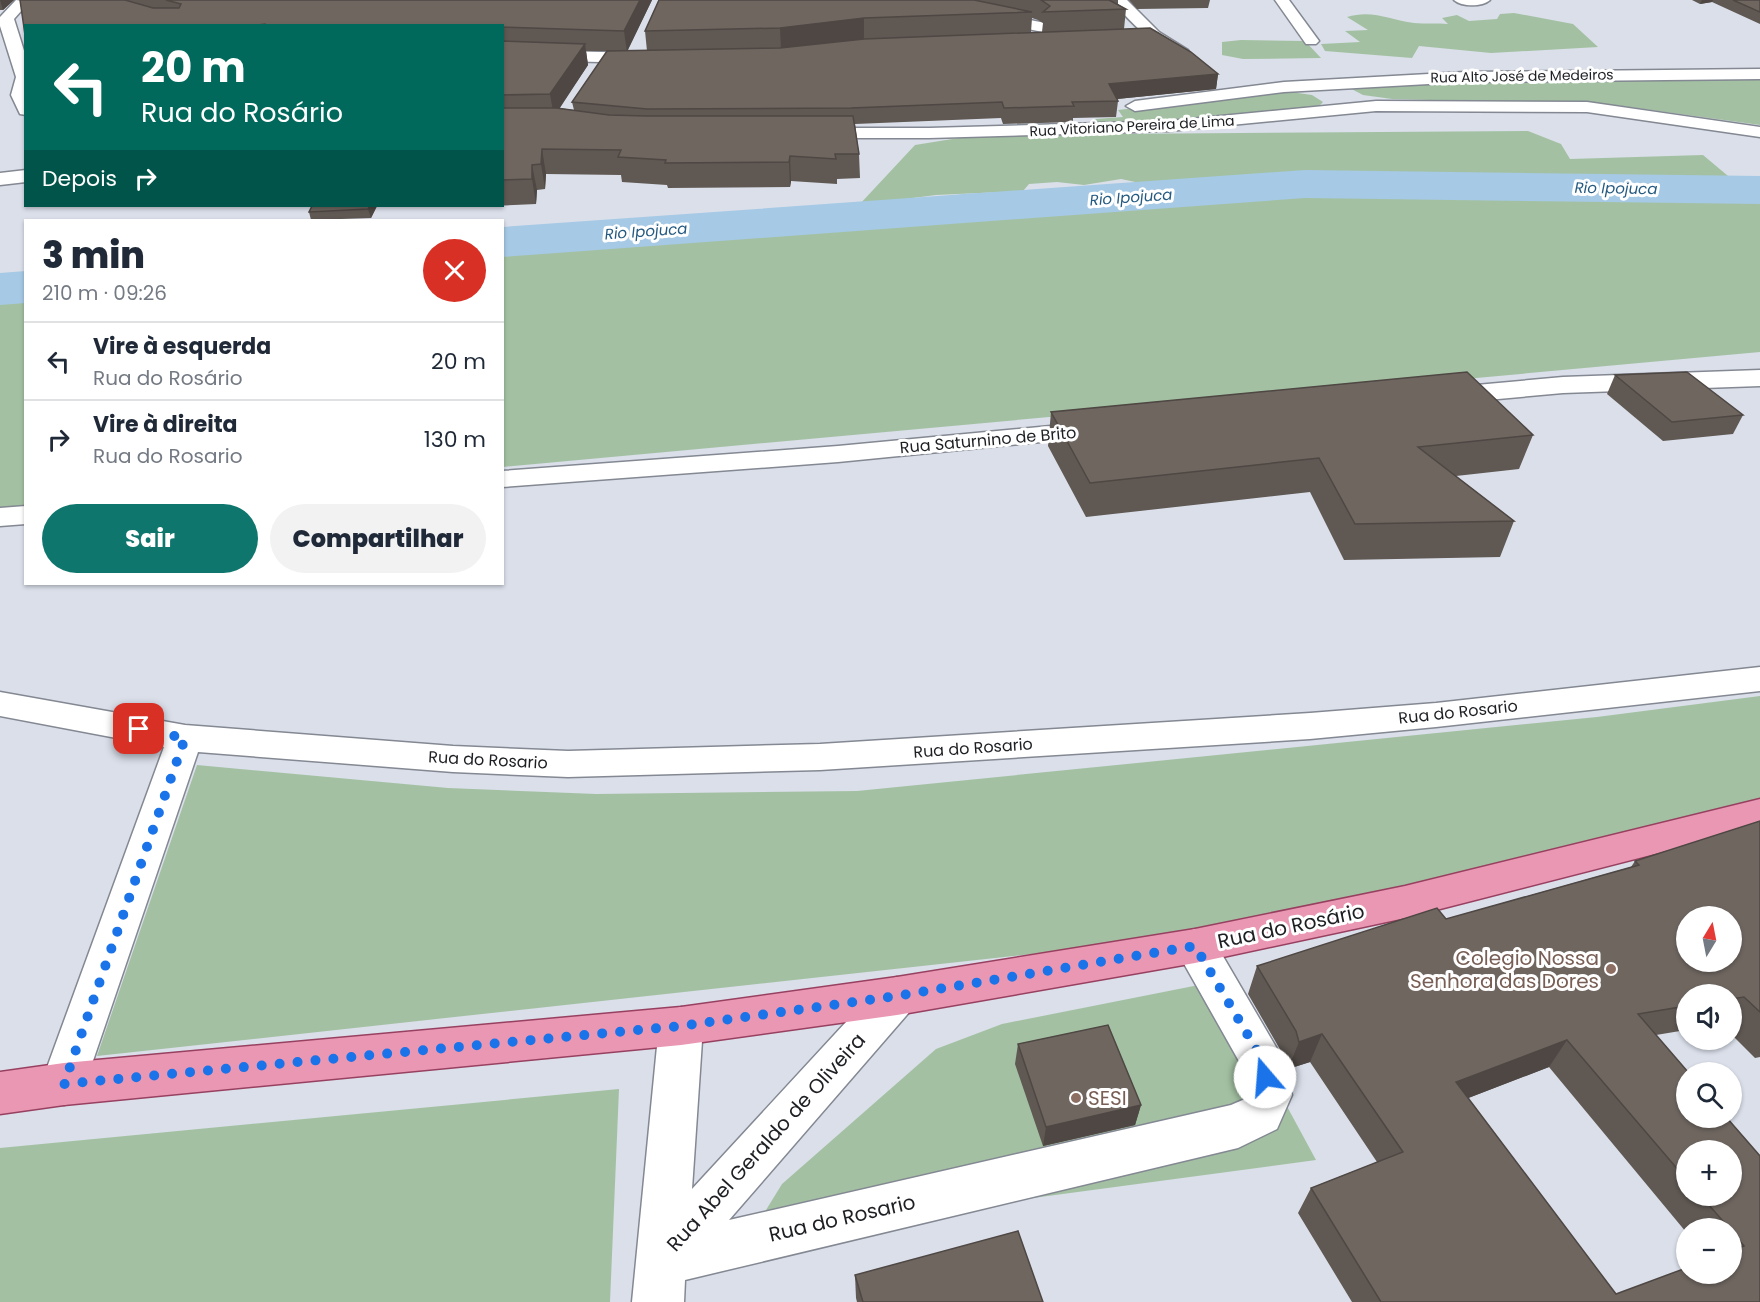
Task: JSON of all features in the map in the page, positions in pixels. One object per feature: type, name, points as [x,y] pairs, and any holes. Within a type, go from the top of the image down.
[{"type":"main road","name":"Rua do Rosário","points":[[0,1092],[681,1026],[897,996],[1195,946],[1405,902],[1760,813]]},
{"type":"street","points":[[908,0],[1098,37],[1025,40]]},
{"type":"street","points":[[980,0],[991,17]]},
{"type":"street","points":[[1119,0],[1154,35],[1198,63]]},
{"type":"street","points":[[1282,0],[1311,41]]},
{"type":"street","points":[[1461,0],[1483,0]]},
{"type":"street","points":[[24,74],[7,18],[26,2]]},
{"type":"street","points":[[1134,36],[1154,35]]},
{"type":"street","points":[[634,59],[642,39]]},
{"type":"street","points":[[504,55],[603,59],[668,58]]},
{"type":"street","points":[[593,74],[603,59]]},
{"type":"street","name":"Rua Alto José de Medeiros","points":[[1284,87],[1465,77],[1760,74]]},
{"type":"street","points":[[1231,78],[1376,106]]},
{"type":"street","points":[[24,80],[19,95],[24,106]]},
{"type":"street","points":[[1135,106],[1222,97],[1284,87]]},
{"type":"street","name":"Rua Vitoriano Pereira de Lima","points":[[789,133],[929,133],[1169,126],[1376,106],[1587,107],[1760,132]]},
{"type":"street","points":[[0,179],[24,176]]},
{"type":"street","points":[[1413,399],[1563,384],[1760,378]]},
{"type":"street","name":"Rua Saturnino de Brito","points":[[504,479],[838,454],[1122,427]]},
{"type":"street","points":[[0,517],[24,515]]},
{"type":"street","name":"Rua do Rosario","points":[[0,704],[185,738],[453,759],[568,764],[820,757],[1311,726],[1447,714],[1760,679]]},
{"type":"street","points":[[64,1084],[185,738]]},
{"type":"street","name":"Rua do Rosario","points":[[659,1281],[1238,1126],[1261,1114],[1269,1095],[1262,1059],[1195,946]]},
{"type":"street","name":"Rua Abel Geraldo de Oliveira","points":[[659,1281],[897,996]]},
{"type":"street","name":"Rua Abel Geraldo de Oliveira","points":[[659,1281],[681,1026]]},
{"type":"green space","points":[[1514,13],[1573,24],[1598,47],[1491,53],[1419,46],[1412,58],[1325,51],[1321,44],[1360,42],[1345,31],[1368,30],[1347,17],[1356,15],[1373,15],[1414,23],[1448,24],[1442,18],[1457,15],[1469,21],[1497,19],[1500,14]]},
{"type":"green space","points":[[1305,41],[1321,58],[1243,59],[1222,55],[1222,42]]},
{"type":"green space","points":[[1760,76],[1760,125],[1615,105],[1392,99],[1363,95],[1342,84]]},
{"type":"green space","points":[[1284,91],[1312,95],[1323,102],[1317,108],[1199,121],[1101,126],[1095,119],[1123,117],[1118,110]]},
{"type":"green space","points":[[1528,131],[1561,144],[1570,159],[1703,155],[1734,181],[1332,177],[1220,183],[1140,183],[1121,179],[1084,185],[1057,182],[1029,184],[1023,191],[936,195],[859,205],[915,145],[977,135]]},
{"type":"green space","points":[[1621,187],[1760,197],[1760,352],[504,467],[504,248],[887,220],[1220,190]]},
{"type":"green space","points":[[24,287],[24,510],[0,512],[0,289]]},
{"type":"green space","points":[[1760,696],[1760,809],[1344,920],[97,1056],[197,765],[448,788],[596,794],[857,791],[1597,717]]},
{"type":"green space","points":[[1219,981],[1316,1160],[750,1236],[782,1184],[936,1049],[1002,1024]]},
{"type":"green space","points":[[619,1089],[610,1302],[0,1302],[0,1148]]},
{"type":"water","points":[[1142,185],[1141,203],[849,223],[861,209],[964,194]]},
{"type":"building","points":[[20,0],[125,0],[153,8],[179,8],[181,4],[166,0],[640,0],[624,31],[504,27],[504,24],[24,24],[24,28]]},
{"type":"building","points":[[659,0],[974,0],[1032,12],[864,18],[780,28],[645,31]]},
{"type":"building","points":[[1041,0],[1109,0],[1126,9],[1043,12],[1050,6]]},
{"type":"building","points":[[1733,0],[1760,0],[1760,12]]},
{"type":"building","points":[[1150,28],[1191,52],[1218,74],[1109,84],[1118,101],[1072,102],[1074,106],[1004,108],[1002,102],[851,108],[647,109],[572,102],[607,51],[780,48],[864,39]]},
{"type":"building","points":[[504,41],[585,44],[550,94],[504,95]]},
{"type":"building","points":[[504,108],[556,108],[609,115],[646,116],[853,116],[859,154],[835,154],[836,159],[790,156],[789,162],[665,163],[666,160],[618,157],[621,150],[542,149],[541,164],[532,165],[532,179],[504,180]]},
{"type":"building","points":[[312,207],[369,207],[368,209],[309,212]]},
{"type":"building","points":[[1467,372],[1533,435],[1418,447],[1514,521],[1355,524],[1319,458],[1090,483],[1051,412]]},
{"type":"building","points":[[1687,372],[1743,415],[1672,422],[1615,375]]},
{"type":"building","points":[[1760,821],[1760,1012],[1742,997],[1742,984],[1676,984],[1676,1008],[1638,1014],[1679,1062],[1676,1062],[1676,1128],[1736,1128],[1760,1156],[1760,1302],[1381,1302],[1311,1188],[1403,1152],[1322,1034],[1299,1042],[1296,1031],[1257,966],[1437,908],[1446,919],[1639,865],[1635,861]],"holes":[[[1567,1040],[1676,1167],[1676,1140],[1742,1140],[1742,1206],[1710,1206],[1720,1218],[1742,1218],[1742,1244],[1744,1246],[1742,1247],[1742,1284],[1676,1284],[1676,1272],[1616,1294],[1456,1082]]]},
{"type":"building","name":"SESI","points":[[1108,1025],[1141,1105],[1046,1127],[1018,1044]]},
{"type":"building","points":[[1018,1231],[1043,1302],[863,1302],[855,1275]]},
{"type":"waterway","name":"Rio Ipojuca","points":[[504,242],[1305,184],[1760,190]]},
{"type":"waterway","name":"Rio Ipojuca","points":[[0,289],[24,287]]},
{"type":"place","name":"Colegio Nossa Senhora das Dores","points":[[1611,969]]},
{"type":"place","name":"SESI","points":[[1076,1098]]},
{"type":"route","points":[[139,729],[185,738],[64,1084],[681,1026],[897,996],[1195,946],[1262,1059],[1265,1077]]}]
